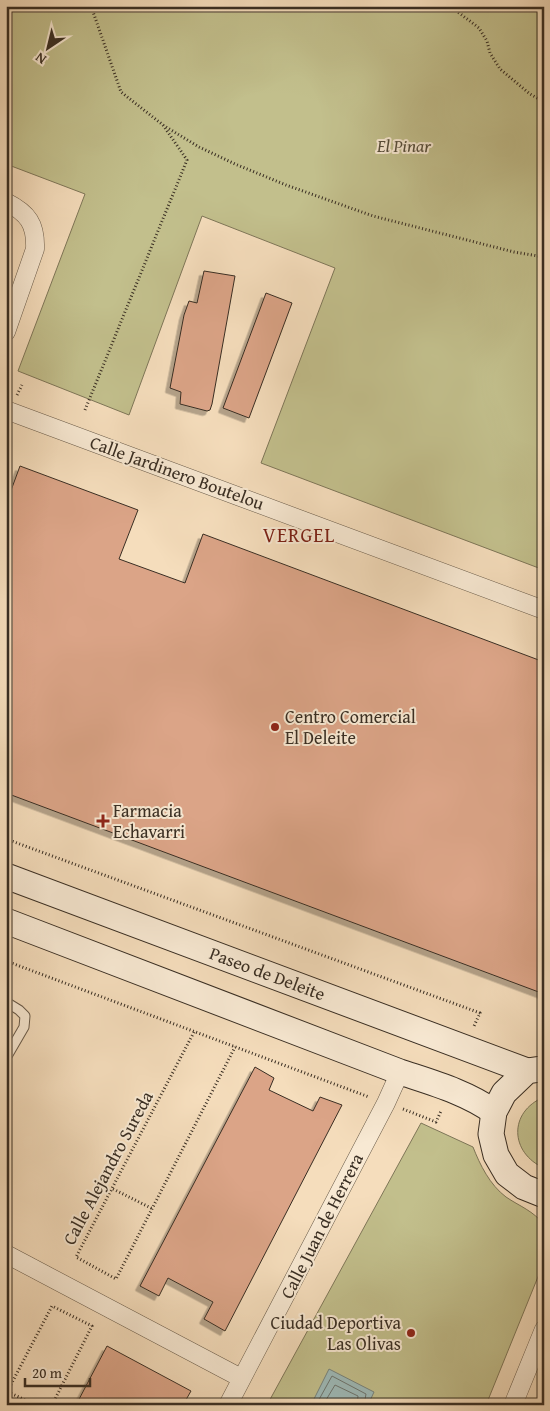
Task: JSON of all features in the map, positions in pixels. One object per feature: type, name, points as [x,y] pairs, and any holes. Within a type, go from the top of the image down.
[{"type":"main road","name":"Paseo de Deleite","points":[[6,876],[465,1047],[535,1070]]},
{"type":"main road","points":[[6,921],[400,1072],[449,1088],[481,1103],[494,1112]]},
{"type":"main road","points":[[535,1070],[504,1092],[494,1112],[492,1134],[496,1155],[507,1174],[524,1187],[544,1195]]},
{"type":"street","points":[[6,202],[23,212],[32,224],[36,236],[35,249],[6,332]]},
{"type":"street","name":"Calle Jardinero Boutelou","points":[[6,410],[544,610]]},
{"type":"street","name":"Calle Juan de Herrera","points":[[228,1405],[386,1103],[400,1072]]},
{"type":"street","points":[[6,1254],[241,1378]]},
{"type":"street","points":[[513,1405],[544,1329]]},
{"type":"lane","points":[[6,1002],[25,1016],[24,1027],[6,1058]]},
{"type":"path","points":[[91,6],[121,92],[163,125],[199,147],[286,185],[373,216],[514,252],[544,257]]},
{"type":"path","points":[[450,6],[479,28],[487,40],[490,53],[500,69],[530,94],[544,102]]},
{"type":"path","points":[[85,410],[187,160],[163,125]]},
{"type":"path","points":[[6,839],[480,1013],[465,1047]]},
{"type":"path","points":[[6,961],[436,1122],[449,1088]]},
{"type":"path","name":"Calle Alejandro Sureda","points":[[194,1032],[76,1257],[116,1279],[235,1047]]},
{"type":"path","points":[[113,1189],[153,1209]]},
{"type":"path","points":[[36,1405],[7,1393],[52,1306],[92,1326],[52,1405]]},
{"type":"green space","name":"El Pinar","points":[[6,6],[544,6],[544,570],[261,463],[335,268],[202,216],[129,415],[18,371],[85,194],[6,164]]},
{"type":"green space","points":[[544,1097],[544,1168],[525,1153],[520,1143],[518,1132],[519,1122],[524,1112],[532,1104]]},
{"type":"green space","name":"Ciudad Deportiva Las Olivas","points":[[421,1123],[473,1147],[482,1168],[495,1187],[506,1197],[536,1216],[544,1225],[544,1262],[486,1405],[267,1405]]},
{"type":"water","points":[[329,1369],[374,1392],[368,1405],[311,1405]]},
{"type":"building","points":[[204,271],[235,276],[212,404],[210,410],[207,411],[180,404],[181,392],[170,388],[184,315],[189,301],[197,303]]},
{"type":"building","points":[[266,293],[292,303],[249,418],[223,408]]},
{"type":"building","name":"Centro Comercial El Deleite","points":[[20,466],[138,510],[119,559],[185,583],[203,534],[544,662],[544,994],[6,793],[6,504]]},
{"type":"building","points":[[255,1067],[274,1078],[269,1090],[313,1111],[320,1097],[342,1105],[225,1331],[204,1319],[213,1302],[168,1278],[159,1296],[140,1286]]},
{"type":"building","points":[[107,1346],[191,1391],[183,1405],[76,1405]]},
{"type":"place","name":"Centro Comercial El Deleite","points":[[275,727]]},
{"type":"place","name":"Farmacia Echavarri","points":[[103,821]]},
{"type":"place","name":"Ciudad Deportiva Las Olivas","points":[[411,1333]]},
{"type":"district","name":"VERGEL","points":[[299,535]]}]
